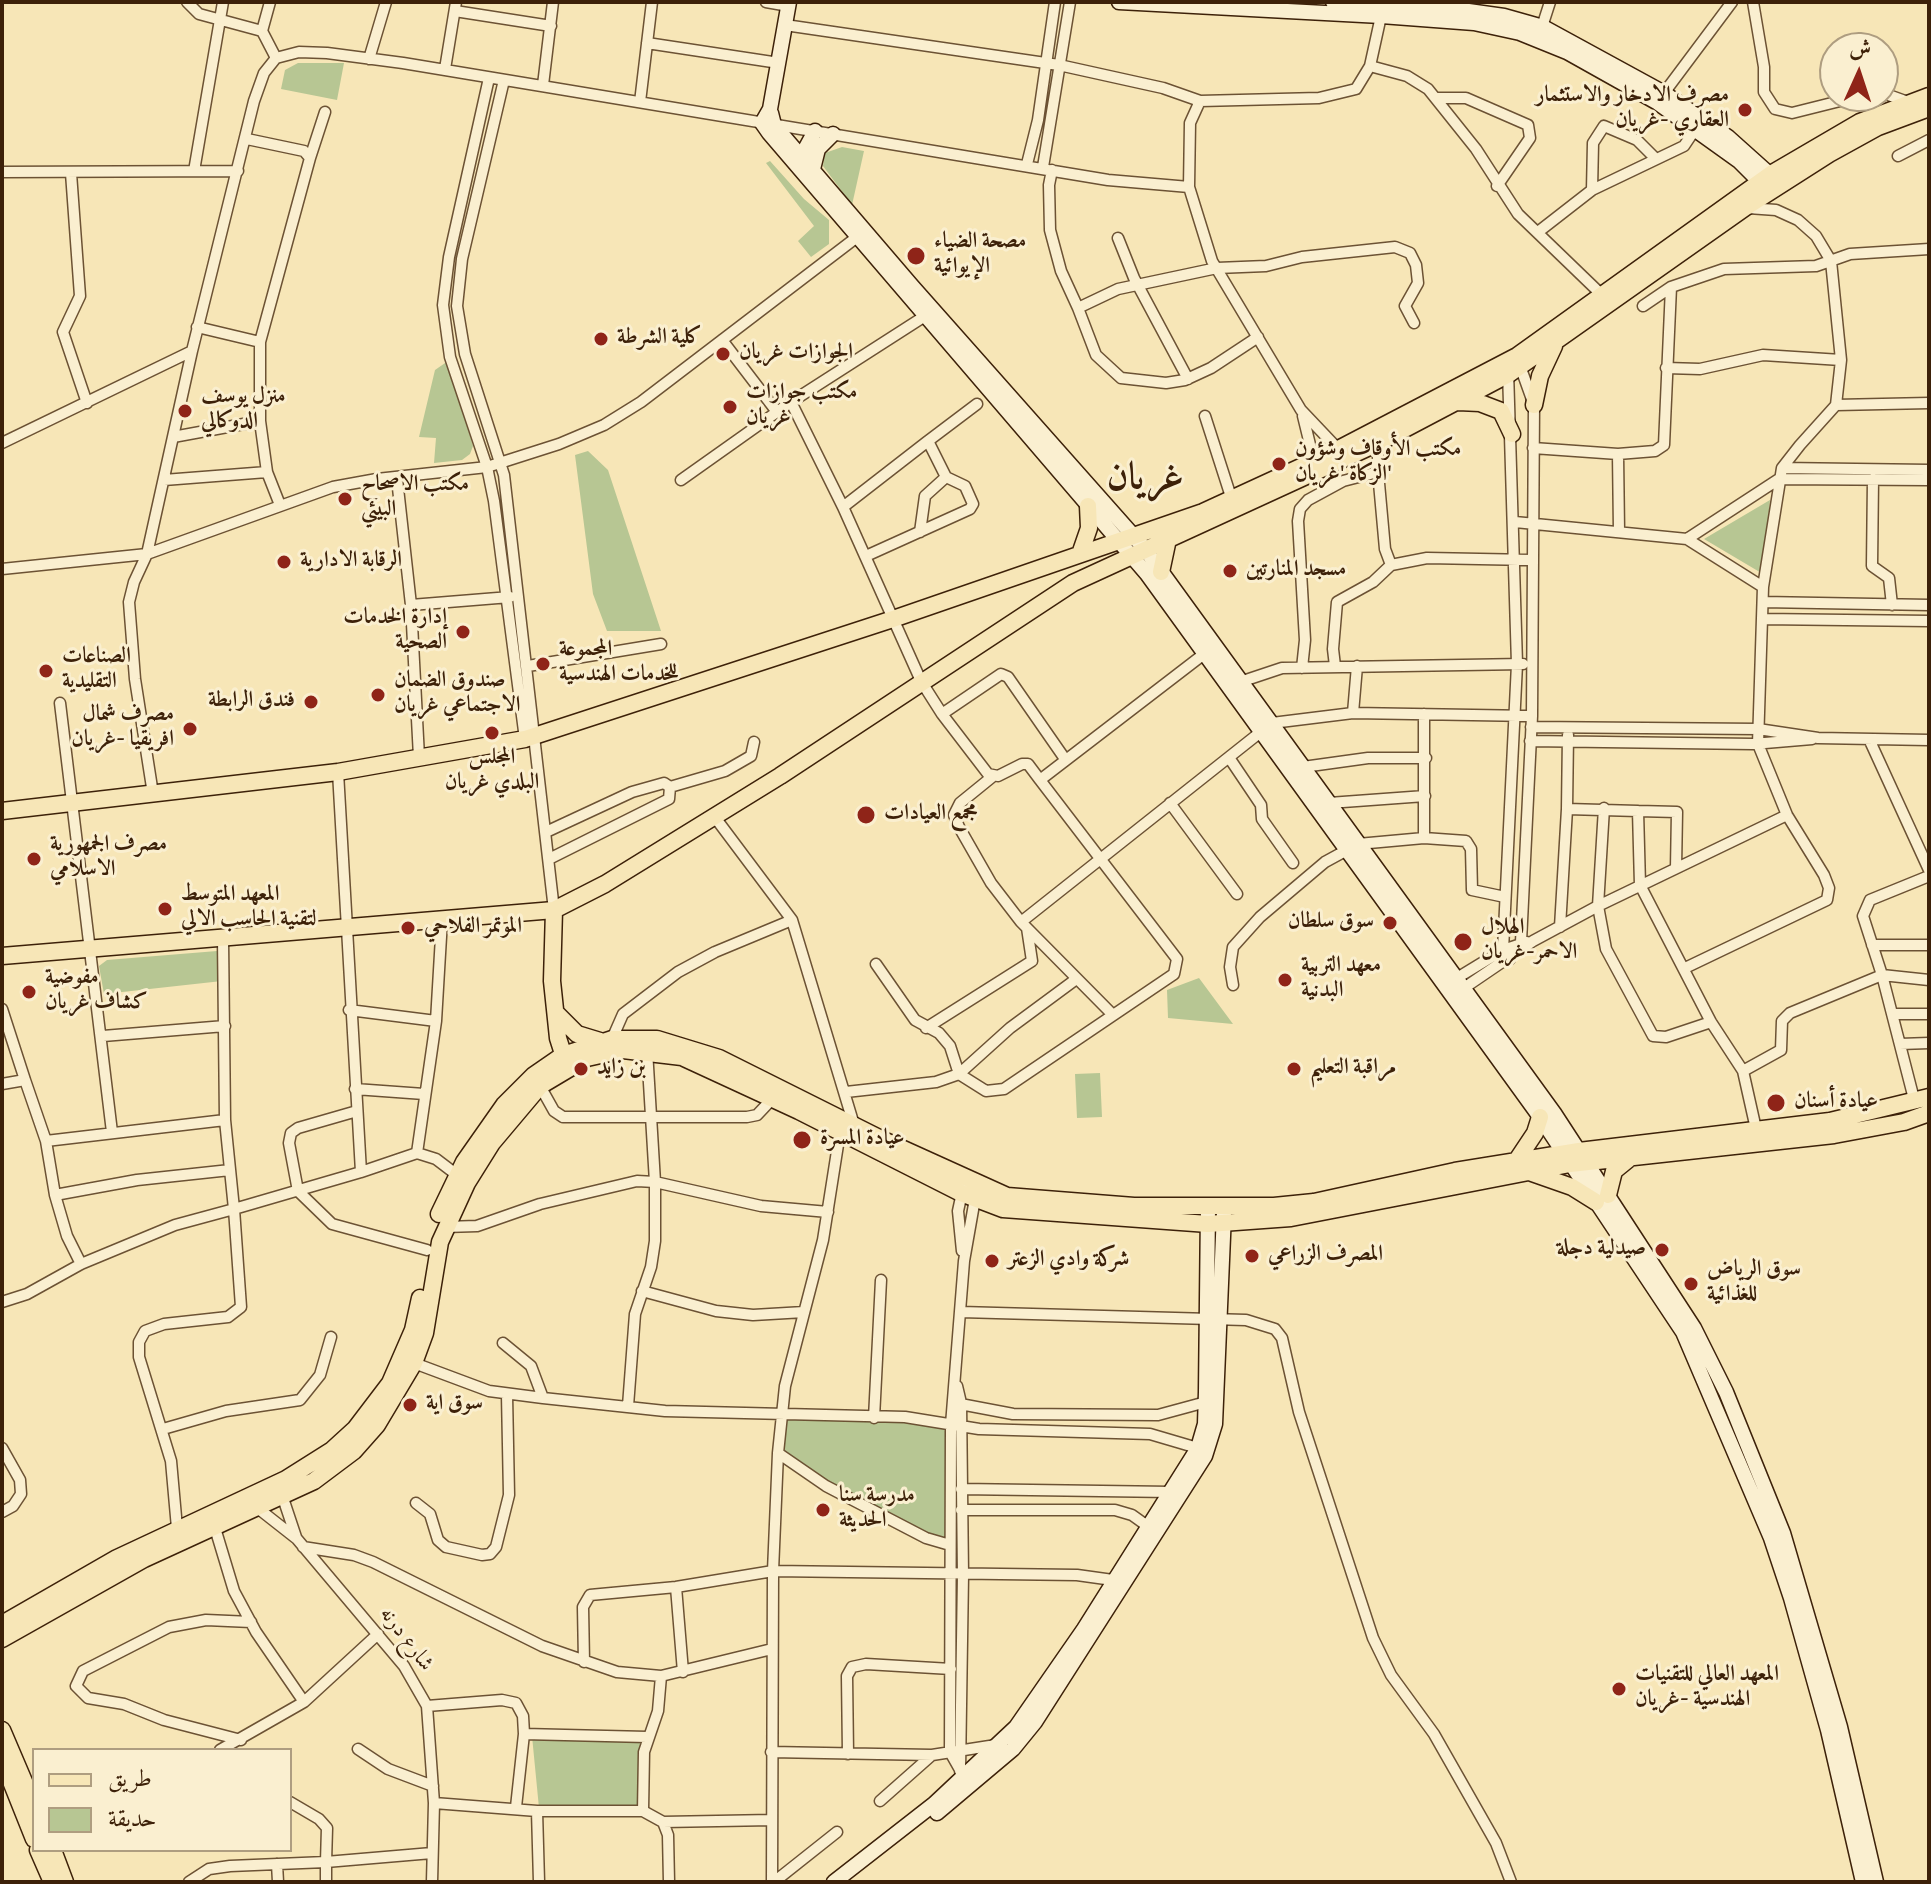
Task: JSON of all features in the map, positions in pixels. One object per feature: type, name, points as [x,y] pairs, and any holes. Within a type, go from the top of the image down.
[{"type":"main road","points":[[1119,2],[1294,7],[1474,23],[1540,33],[1696,128],[1771,183]]},
{"type":"main road","points":[[1333,2],[1447,8],[1504,16],[1664,93],[1728,137],[1771,183]]},
{"type":"main road","points":[[789,4],[768,124],[1132,546],[1204,654],[1232,677]]},
{"type":"main road","points":[[2,811],[338,772],[531,738],[1072,557],[1168,539],[1378,443],[1456,402],[1838,133],[1929,96]]},
{"type":"main road","points":[[2,956],[554,910],[605,884],[780,776],[921,681],[1132,546],[1556,344],[1746,207],[1771,183],[1853,140],[1929,108]]},
{"type":"main road","points":[[799,162],[815,131]]},
{"type":"main road","points":[[813,169],[818,149],[833,134]]},
{"type":"main road","points":[[799,162],[813,169],[925,316],[1088,506],[1161,572],[1540,1117],[1575,1157],[1631,1157],[1834,1135],[1904,1122],[1924,1104]]},
{"type":"main road","points":[[1534,405],[1540,376],[1556,344]]},
{"type":"main road","points":[[1456,402],[1480,403],[1501,411],[1512,434]]},
{"type":"main road","points":[[1073,583],[1072,557],[1089,528],[1088,506]]},
{"type":"main road","points":[[1161,572],[1168,539]]},
{"type":"main road","points":[[1267,728],[1303,767],[1329,803],[1353,847],[1461,983],[1689,1330],[1752,1478],[1876,1882]]},
{"type":"main road","points":[[554,910],[551,945],[556,1014],[570,1059]]},
{"type":"main road","points":[[519,914],[551,945]]},
{"type":"main road","points":[[556,1014],[577,1034],[607,1040],[657,1039],[683,1044],[763,1078],[847,1129]]},
{"type":"main road","points":[[281,1490],[355,1429],[390,1383],[413,1330],[427,1250],[462,1179],[537,1080],[547,1057],[556,1014]]},
{"type":"main road","points":[[537,1080],[607,1040]]},
{"type":"main road","points":[[570,1059],[647,1050],[682,1057],[847,1129],[970,1188],[1003,1209],[1055,1215],[1291,1218],[1376,1194],[1520,1166],[1756,1129],[1830,1121],[1924,1104]]},
{"type":"main road","points":[[1520,1166],[1540,1117]]},
{"type":"main road","points":[[1602,1199],[1614,1171],[1631,1157]]},
{"type":"main road","points":[[1520,1166],[1602,1199]]},
{"type":"main road","points":[[2,1639],[144,1559],[215,1528],[281,1490],[334,1468],[354,1451],[377,1425],[414,1363],[425,1333],[435,1263],[462,1179]]},
{"type":"main road","points":[[834,1882],[964,1778],[1013,1749],[1035,1722],[1203,1450],[1215,1424],[1216,1216]]},
{"type":"main road","points":[[1153,1530],[1171,1492],[1203,1450],[1214,1320]]},
{"type":"main road","points":[[2,1624],[117,1558],[177,1528],[252,1504]]},
{"type":"main road","points":[[848,1882],[1002,1744],[1026,1716],[1120,1581]]},
{"type":"main road","points":[[2,1730],[32,1800]]},
{"type":"main road","points":[[2,1759],[32,1834]]},
{"type":"main road","points":[[1852,1808],[1863,1882]]},
{"type":"main road","points":[[39,1852],[52,1882]]},
{"type":"main road","points":[[54,1852],[65,1882]]},
{"type":"street","points":[[187,2],[199,14],[262,31]]},
{"type":"street","points":[[194,171],[223,2]]},
{"type":"street","points":[[270,2],[262,31],[276,58]]},
{"type":"street","points":[[369,59],[386,2]]},
{"type":"street","points":[[543,85],[553,2]]},
{"type":"street","points":[[640,102],[652,2]]},
{"type":"street","points":[[766,2],[789,4]]},
{"type":"street","points":[[1027,164],[1038,120],[1055,2]]},
{"type":"street","points":[[1070,2],[1059,65],[1048,168],[1050,230],[1061,271],[1090,344],[1114,375],[1166,383],[1188,379],[1221,362],[1258,337]]},
{"type":"street","points":[[1540,33],[1550,2]]},
{"type":"street","points":[[1664,93],[1732,2]]},
{"type":"street","points":[[1753,2],[1764,67],[1764,92],[1775,109],[1792,113],[1819,106]]},
{"type":"street","points":[[445,69],[456,6],[551,26]]},
{"type":"street","points":[[785,25],[1059,65],[1163,88],[1200,101],[1341,95],[1356,89],[1370,66],[1381,16]]},
{"type":"street","points":[[647,43],[779,63]]},
{"type":"street","points":[[153,794],[130,625],[134,582],[147,554],[197,327],[264,73],[276,58],[299,52],[445,69],[969,158],[1027,164],[1141,184],[1189,187]]},
{"type":"street","points":[[1370,66],[1420,82],[1476,149],[1497,186],[1603,296]]},
{"type":"street","points":[[489,78],[449,257],[443,305],[450,357],[487,467],[528,666],[531,738]]},
{"type":"street","points":[[504,80],[462,259],[457,306],[460,334],[501,464],[512,597],[546,832],[554,910]]},
{"type":"street","points":[[1436,98],[1466,98],[1528,125],[1530,138],[1497,186]]},
{"type":"street","points":[[1899,99],[1908,102]]},
{"type":"street","points":[[1200,101],[1190,123],[1189,187],[1217,268],[1301,410],[1338,449]]},
{"type":"street","points":[[280,505],[267,472],[260,421],[260,342],[325,112]]},
{"type":"street","points":[[1592,190],[1593,143],[1604,126],[1637,140],[1656,159]]},
{"type":"street","points":[[1538,232],[1592,190],[1684,146],[1696,128]]},
{"type":"street","points":[[247,139],[304,151],[310,158]]},
{"type":"street","points":[[1898,156],[1929,140]]},
{"type":"street","points":[[2,172],[238,171]]},
{"type":"street","points":[[71,173],[80,296],[63,332],[87,403]]},
{"type":"street","points":[[1687,539],[1780,474],[1836,405],[1841,360],[1831,261],[1816,236],[1798,220],[1776,210],[1746,207]]},
{"type":"street","points":[[2,569],[147,554],[343,485],[487,467],[570,440],[625,414],[861,234]]},
{"type":"street","points":[[1118,238],[1138,286],[1188,379]]},
{"type":"street","points":[[1078,308],[1118,289],[1217,268],[1266,266],[1302,257],[1395,247],[1410,253],[1416,265],[1418,283],[1405,306],[1414,323]]},
{"type":"street","points":[[1643,306],[1671,287],[1724,269],[1805,267],[1850,254],[1929,249]]},
{"type":"street","points":[[449,257],[462,259]]},
{"type":"street","points":[[1533,448],[1618,454],[1655,451],[1664,445],[1671,287]]},
{"type":"street","points":[[681,480],[791,402],[925,316]]},
{"type":"street","points":[[197,327],[260,342]]},
{"type":"street","points":[[722,340],[777,412]]},
{"type":"street","points":[[3,440],[192,351]]},
{"type":"street","points":[[1666,368],[1700,369],[1763,355],[1841,360]]},
{"type":"street","points":[[1513,364],[1534,405],[1531,721],[1522,946]]},
{"type":"street","points":[[1506,955],[1505,897],[1517,664],[1512,557],[1515,522],[1513,364]]},
{"type":"street","points":[[791,402],[866,556],[921,681],[942,714],[992,777]]},
{"type":"street","points":[[1836,405],[1929,403]]},
{"type":"street","points":[[843,507],[977,404]]},
{"type":"street","points":[[1301,410],[1314,461]]},
{"type":"street","points":[[1205,416],[1232,500]]},
{"type":"street","points":[[173,437],[260,421]]},
{"type":"street","points":[[866,556],[973,504],[965,486],[946,477],[928,441]]},
{"type":"street","points":[[1378,443],[1385,549],[1391,565]]},
{"type":"street","points":[[1618,454],[1619,531]]},
{"type":"street","points":[[1780,474],[1929,470]]},
{"type":"street","points":[[164,480],[267,472]]},
{"type":"street","points":[[1302,668],[1305,640],[1298,521],[1300,509],[1308,500],[1343,481],[1378,472]]},
{"type":"street","points":[[1780,474],[1929,480]]},
{"type":"street","points":[[1685,968],[1827,900],[1829,888],[1824,875],[1787,815],[1758,744],[1763,587],[1780,474]]},
{"type":"street","points":[[920,532],[925,496],[946,477]]},
{"type":"street","points":[[397,479],[411,605],[419,757]]},
{"type":"street","points":[[1873,479],[1872,566],[1889,578],[1892,605]]},
{"type":"street","points":[[1515,522],[1687,539],[1763,587]]},
{"type":"street","points":[[1335,666],[1333,649],[1337,602],[1373,582],[1391,565],[1427,558],[1512,557],[1532,560]]},
{"type":"street","points":[[411,605],[512,597]]},
{"type":"street","points":[[1763,602],[1929,605]]},
{"type":"street","points":[[1762,619],[1929,621]]},
{"type":"street","points":[[528,666],[661,644]]},
{"type":"street","points":[[1040,780],[1204,654]]},
{"type":"street","points":[[1232,677],[1272,670],[1335,666],[1531,664]]},
{"type":"street","points":[[1353,713],[1357,666]]},
{"type":"street","points":[[942,714],[1001,674],[1008,677],[1065,759]]},
{"type":"street","points":[[60,703],[103,1036],[112,1132]]},
{"type":"street","points":[[1024,925],[1170,803],[1267,728],[1353,713],[1514,715],[1568,727],[1758,729],[1818,738]]},
{"type":"street","points":[[1424,714],[1424,838]]},
{"type":"street","points":[[1560,927],[1568,727]]},
{"type":"street","points":[[1530,741],[1758,744],[1818,738],[1929,740]]},
{"type":"street","points":[[1869,739],[1929,870]]},
{"type":"street","points":[[546,832],[632,792],[664,783],[670,787],[725,771],[751,756],[754,742]]},
{"type":"street","points":[[1303,767],[1368,758],[1426,758]]},
{"type":"street","points":[[1230,759],[1261,805],[1262,819],[1293,863]]},
{"type":"street","points":[[876,964],[906,1010],[926,1028],[939,1033],[950,1046],[959,1074],[986,1091],[1004,1089],[1174,974],[1177,959],[1028,764],[992,777],[960,803],[954,815],[991,883],[1024,925],[1075,980],[1113,1015]]},
{"type":"street","points":[[338,772],[349,1010],[361,1172]]},
{"type":"street","points":[[549,859],[669,799],[670,787]]},
{"type":"street","points":[[1329,803],[1425,796]]},
{"type":"street","points":[[1170,803],[1237,894]]},
{"type":"street","points":[[1604,808],[1598,906],[1606,949],[1653,1036],[1666,1037],[1711,1022]]},
{"type":"street","points":[[1567,809],[1677,812],[1676,868]]},
{"type":"street","points":[[1638,811],[1640,885],[1711,1022],[1743,1071],[1756,1129]]},
{"type":"street","points":[[1461,983],[1598,906],[1787,815]]},
{"type":"street","points":[[714,816],[792,920],[846,1092],[847,1129],[785,1386],[778,1453],[772,1649],[773,1882]]},
{"type":"street","points":[[1233,985],[1230,967],[1233,947],[1303,879],[1353,847],[1424,838],[1466,841],[1471,849],[1472,890],[1505,897]]},
{"type":"street","points":[[1924,1104],[1900,1044],[1863,916],[1864,907],[1870,900],[1929,876]]},
{"type":"street","points":[[417,1153],[436,1021],[442,920]]},
{"type":"street","points":[[607,1040],[623,1014],[678,972],[715,952],[792,920]]},
{"type":"street","points":[[926,1028],[1032,961],[1024,925]]},
{"type":"street","points":[[177,1528],[171,1461],[139,1357],[139,1342],[145,1331],[164,1324],[228,1317],[241,1307],[225,1120],[223,939]]},
{"type":"street","points":[[1872,945],[1929,945]]},
{"type":"street","points":[[1743,1071],[1781,1050],[1782,1021],[1790,1013],[1882,975],[1929,980]]},
{"type":"street","points":[[846,1092],[924,1084],[959,1074],[1010,1028],[1075,980]]},
{"type":"street","points":[[349,1010],[436,1021]]},
{"type":"street","points":[[1892,1014],[1929,1014]]},
{"type":"street","points":[[3,1016],[46,1141],[55,1195],[67,1236],[81,1264]]},
{"type":"street","points":[[103,1036],[225,1026]]},
{"type":"street","points":[[1900,1044],[1929,1043]]},
{"type":"street","points":[[628,1406],[635,1314],[655,1241],[655,1182],[647,1050]]},
{"type":"street","points":[[2,1084],[25,1080]]},
{"type":"street","points":[[537,1080],[554,1111],[563,1117],[757,1115],[773,1098]]},
{"type":"street","points":[[355,1089],[424,1094]]},
{"type":"street","points":[[357,1111],[298,1128],[291,1133],[289,1143],[298,1191],[320,1216],[332,1224],[427,1250]]},
{"type":"street","points":[[46,1141],[225,1120]]},
{"type":"street","points":[[2,1302],[27,1294],[81,1264],[175,1225],[298,1191],[417,1153],[436,1159],[462,1179]]},
{"type":"street","points":[[55,1195],[137,1180],[230,1170]]},
{"type":"street","points":[[445,1227],[477,1226],[540,1204],[619,1183],[655,1182],[720,1199],[828,1212]]},
{"type":"street","points":[[955,1751],[957,1575],[950,1545],[964,1261],[959,1231],[970,1188]]},
{"type":"street","points":[[874,1418],[881,1280]]},
{"type":"street","points":[[642,1291],[728,1312],[804,1312]]},
{"type":"street","points":[[961,1312],[1262,1323],[1282,1338],[1299,1412],[1373,1638],[1391,1675],[1434,1734],[1496,1843],[1511,1882]]},
{"type":"street","points":[[163,1429],[239,1408],[300,1400],[320,1375],[331,1337]]},
{"type":"street","points":[[503,1343],[531,1366],[543,1398]]},
{"type":"street","points":[[414,1363],[507,1395],[782,1416],[920,1418],[956,1426],[1150,1434],[1203,1450]]},
{"type":"street","points":[[416,1503],[430,1514],[438,1540],[446,1547],[482,1555],[490,1554],[496,1547],[510,1483],[507,1395]]},
{"type":"street","points":[[956,1403],[1013,1414],[1158,1415],[1206,1402]]},
{"type":"street","points":[[956,1426],[961,1510],[951,1669],[955,1751],[964,1778]]},
{"type":"street","points":[[2,1448],[20,1480],[21,1494],[13,1506],[2,1512]]},
{"type":"street","points":[[778,1453],[826,1486],[926,1538],[950,1545]]},
{"type":"street","points":[[961,1489],[1171,1492]]},
{"type":"street","name":"شارع درنه","points":[[281,1490],[300,1543]]},
{"type":"street","name":"شارع درنه","points":[[252,1504],[300,1543],[404,1666],[427,1706],[434,1803],[432,1882]]},
{"type":"street","points":[[961,1510],[1125,1511],[1153,1530]]},
{"type":"street","points":[[215,1528],[234,1591],[304,1702]]},
{"type":"street","points":[[300,1543],[373,1562],[542,1646],[617,1672],[661,1676],[772,1649]]},
{"type":"street","points":[[584,1662],[583,1607],[590,1595],[676,1587],[773,1571],[1120,1581]]},
{"type":"street","points":[[676,1587],[683,1672]]},
{"type":"street","points":[[241,1740],[164,1720],[124,1704],[88,1698],[79,1693],[76,1686],[83,1671],[169,1627],[206,1620],[251,1622]]},
{"type":"street","points":[[224,1748],[304,1702],[378,1634]]},
{"type":"street","points":[[848,1754],[847,1676],[852,1667],[866,1664],[951,1669]]},
{"type":"street","points":[[643,1811],[647,1737],[658,1711],[661,1676]]},
{"type":"street","points":[[427,1706],[502,1700],[516,1703],[523,1716],[524,1734],[516,1807]]},
{"type":"street","points":[[524,1734],[647,1737]]},
{"type":"street","points":[[771,1752],[932,1755],[1002,1744]]},
{"type":"street","points":[[358,1749],[388,1769],[433,1786]]},
{"type":"street","points":[[880,1801],[932,1755]]},
{"type":"street","points":[[292,1803],[319,1819],[327,1828],[326,1882]]},
{"type":"street","points":[[434,1803],[537,1811],[643,1811],[663,1822],[772,1820]]},
{"type":"street","points":[[537,1811],[539,1882]]},
{"type":"street","points":[[663,1822],[668,1835],[669,1882]]},
{"type":"street","points":[[773,1882],[837,1832]]},
{"type":"street","points":[[189,1882],[209,1869],[432,1853]]},
{"type":"street","points":[[277,1864],[278,1882]]},
{"type":"green space","points":[[298,63],[344,63],[337,100],[281,89],[285,70]]},
{"type":"green space","points":[[842,147],[864,151],[852,205],[823,166],[825,153]]},
{"type":"green space","points":[[770,161],[804,199],[829,220],[829,244],[811,257],[798,241],[814,226],[766,163]]},
{"type":"green space","points":[[448,361],[473,446],[470,454],[462,460],[434,463],[436,438],[419,437],[435,370]]},
{"type":"green space","points":[[588,451],[608,470],[661,631],[607,631],[593,594],[575,455]]},
{"type":"green space","points":[[1770,500],[1763,574],[1704,539]]},
{"type":"green space","points":[[221,953],[222,981],[104,994],[99,966],[107,960]]},
{"type":"green space","points":[[1199,978],[1233,1024],[1168,1018],[1167,990]]},
{"type":"green space","points":[[1100,1073],[1102,1117],[1077,1118],[1075,1074]]},
{"type":"green space","points":[[783,1417],[950,1425],[949,1545],[827,1486],[779,1453]]},
{"type":"green space","points":[[532,1736],[642,1739],[639,1808],[539,1808]]},
{"type":"place","name":"مصرف الادخار والاستثمار العقاري -غريان","points":[[1745,110]]},
{"type":"place","name":"مصحة الضياء الإيوائية","points":[[916,256]]},
{"type":"place","name":"كلية الشرطة","points":[[601,339]]},
{"type":"place","name":"الجوازات غريان","points":[[723,354]]},
{"type":"place","name":"مكتب جوازات غريان","points":[[730,407]]},
{"type":"place","name":"منزل يوسف الدوكالي","points":[[185,411]]},
{"type":"place","name":"مكتب الأوقاف وشؤون الزكاة 'غريان'","points":[[1279,464]]},
{"type":"place","name":"مكتب الاصحاح البيئي","points":[[345,499]]},
{"type":"place","name":"الرقابة الادارية","points":[[284,562]]},
{"type":"place","name":"مسجد المنارتين","points":[[1230,571]]},
{"type":"place","name":"إدارة الخدمات الصحية","points":[[463,632]]},
{"type":"place","name":"المجموعة للخدمات الهندسية","points":[[543,664]]},
{"type":"place","name":"الصناعات التقليدية","points":[[46,671]]},
{"type":"place","name":"صندوق الضمان الاجتماعي غريان","points":[[378,695]]},
{"type":"place","name":"فندق الرابطة","points":[[311,702]]},
{"type":"place","name":"مصرف شمال افريقيا -غريان","points":[[190,729]]},
{"type":"place","name":"المجلس البلدي غريان","points":[[492,733]]},
{"type":"place","name":"مجمع العيادات","points":[[866,815]]},
{"type":"place","name":"مصرف الجمهورية الاسلامي","points":[[34,859]]},
{"type":"place","name":"المعهد المتوسط لتقنية الحاسب الالي","points":[[165,909]]},
{"type":"place","name":"سوق سلطان","points":[[1390,923]]},
{"type":"place","name":"الموتمر الفلاحي","points":[[408,928]]},
{"type":"place","name":"الهلال الاحمر-غريان","points":[[1463,942]]},
{"type":"place","name":"معهد التربية البدنية","points":[[1285,980]]},
{"type":"place","name":"مفوضية كشاف غريان","points":[[29,992]]},
{"type":"place","name":"بن زايد","points":[[581,1069]]},
{"type":"place","name":"مراقبة التعليم","points":[[1294,1069]]},
{"type":"place","name":"عيادة أسنان","points":[[1776,1103]]},
{"type":"place","name":"عيادة المسرة","points":[[802,1140]]},
{"type":"place","name":"صيدلية دجلة","points":[[1662,1250]]},
{"type":"place","name":"المصرف الزراعي","points":[[1252,1256]]},
{"type":"place","name":"شركة وادي الزعتر","points":[[992,1261]]},
{"type":"place","name":"سوق الرياض للغذائية","points":[[1691,1284]]},
{"type":"place","name":"سوق اية","points":[[410,1405]]},
{"type":"place","name":"مدرسة سنا الحديثة","points":[[823,1510]]},
{"type":"place","name":"المعهد العالي للتقنيات الهندسية -غريان","points":[[1619,1689]]},
{"type":"district","name":"غريان","points":[[1145,481]]}]
